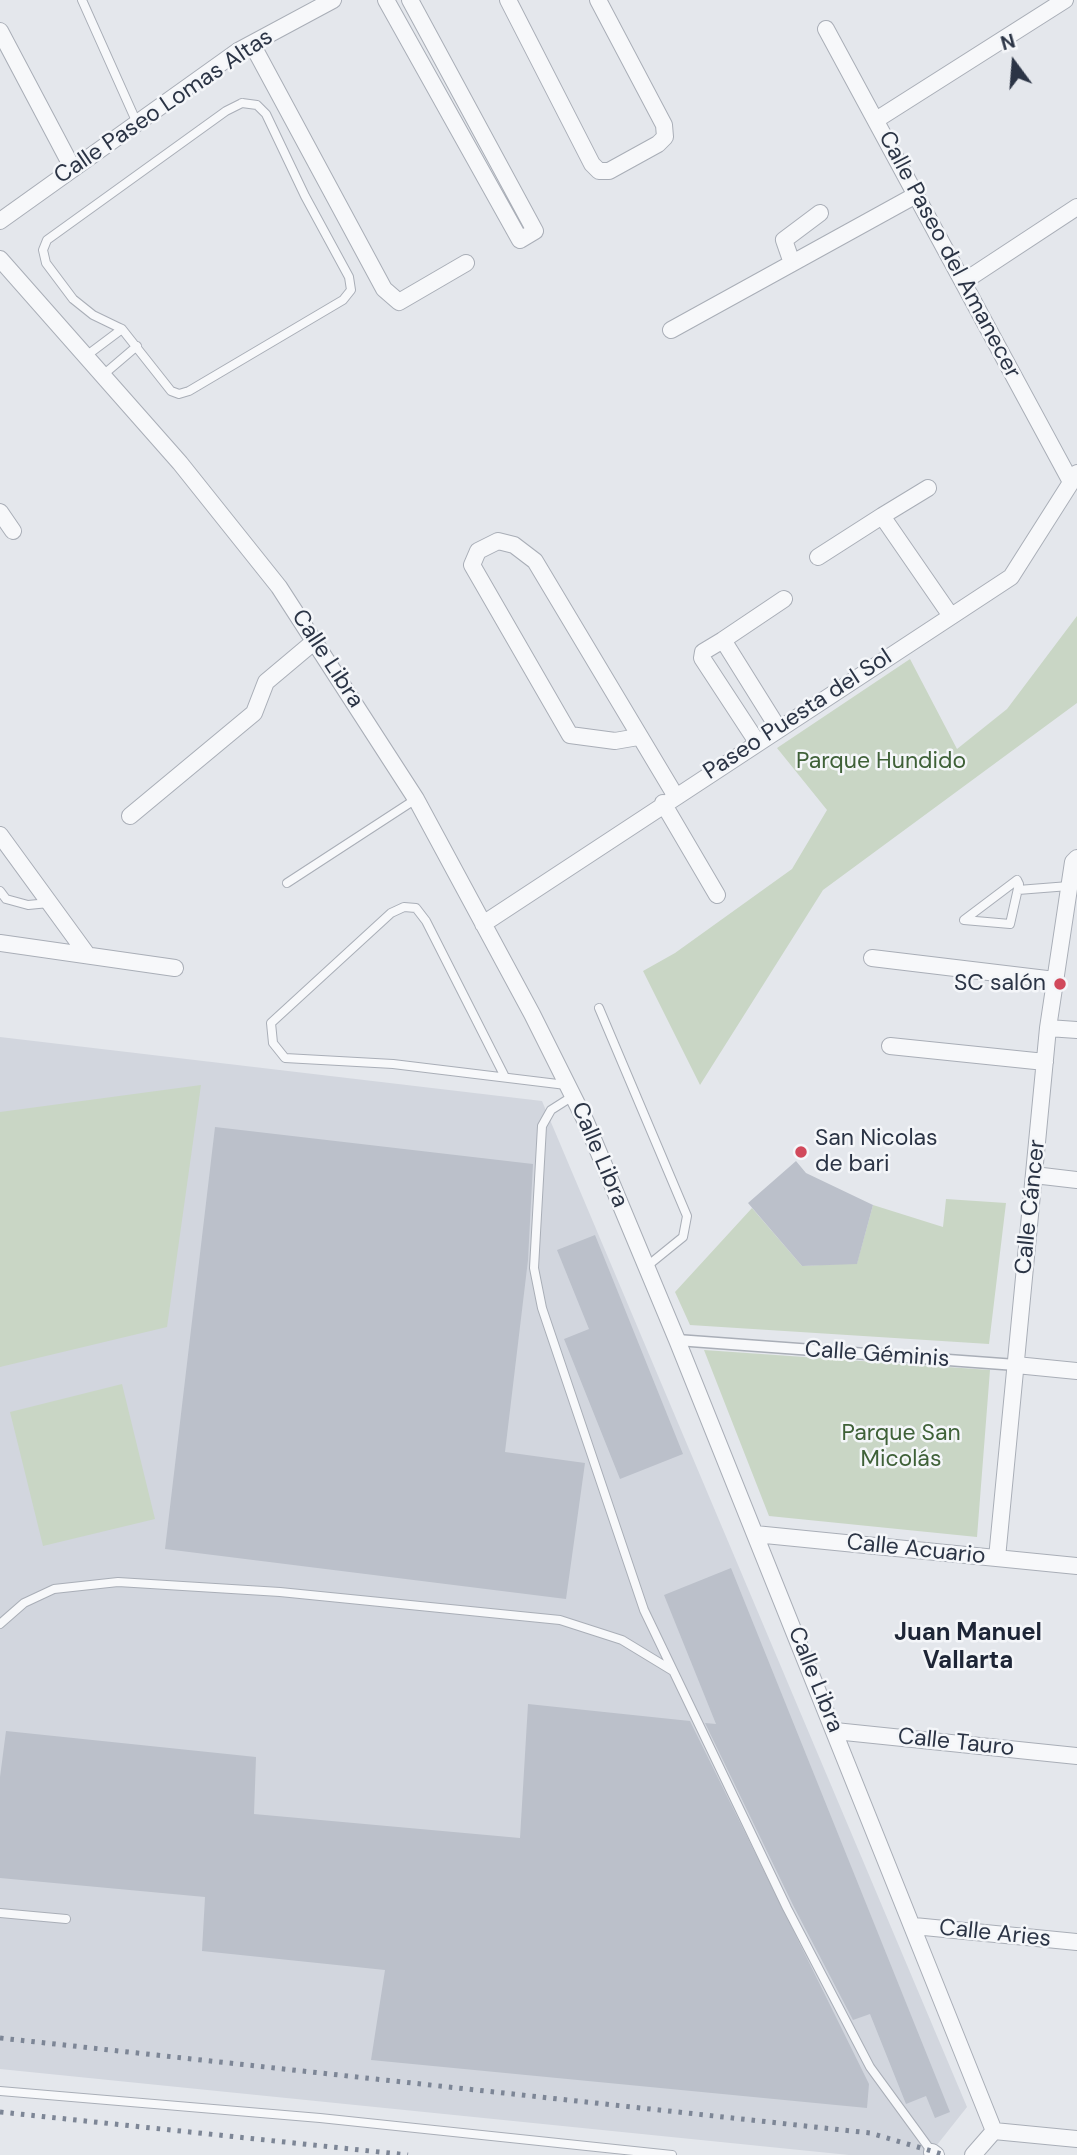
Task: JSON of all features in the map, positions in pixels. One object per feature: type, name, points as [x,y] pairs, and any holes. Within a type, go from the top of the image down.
[{"type":"street","name":"Calle Paseo Lomas Altas","points":[[0,221],[252,44],[333,0]]},
{"type":"street","points":[[386,0],[520,240],[535,231],[410,0]]},
{"type":"street","points":[[508,0],[592,164],[599,171],[609,171],[658,144],[665,137],[664,125],[598,0]]},
{"type":"street","points":[[876,120],[1065,0]]},
{"type":"street","name":"Calle Paseo del Amanecer","points":[[827,29],[963,282],[1074,477]]},
{"type":"street","points":[[0,31],[73,169]]},
{"type":"street","points":[[252,44],[384,289],[399,302],[466,263]]},
{"type":"street","points":[[671,330],[916,195]]},
{"type":"street","points":[[963,282],[1077,207]]},
{"type":"street","points":[[792,263],[784,240],[820,213]]},
{"type":"street","name":"Calle Libra","points":[[0,259],[245,541],[316,640],[416,799],[483,924],[571,1090],[646,1266],[914,1926],[994,2131]]},
{"type":"street","name":"Paseo Puesta del Sol","points":[[483,924],[669,799],[1011,577],[1074,477]]},
{"type":"street","points":[[818,557],[928,488]]},
{"type":"street","points":[[0,512],[13,531]]},
{"type":"street","points":[[882,516],[951,616]]},
{"type":"street","points":[[638,737],[615,741],[570,735],[472,565],[478,551],[498,541],[514,545],[535,561],[638,737],[717,895]]},
{"type":"street","points":[[757,742],[702,658],[703,652],[784,599]]},
{"type":"street","points":[[130,816],[254,713],[266,682],[316,640]]},
{"type":"street","points":[[723,640],[778,728]]},
{"type":"street","points":[[0,835],[86,953]]},
{"type":"street","name":"Calle Cáncer","points":[[997,1558],[1048,1028],[1075,861]]},
{"type":"street","points":[[0,943],[86,953],[175,968]]},
{"type":"street","points":[[872,958],[1055,980]]},
{"type":"street","points":[[1048,1028],[1077,1030]]},
{"type":"street","points":[[890,1045],[1045,1062]]},
{"type":"street","points":[[1034,1175],[1077,1180]]},
{"type":"street","name":"Calle Géminis","points":[[677,1340],[1077,1371]]},
{"type":"street","name":"Calle Acuario","points":[[755,1534],[1077,1566]]},
{"type":"street","name":"Calle Tauro","points":[[835,1731],[1077,1756]]},
{"type":"street","name":"Calle Aries","points":[[914,1926],[1077,1942]]},
{"type":"street","points":[[973,2155],[994,2131],[1077,2139]]},
{"type":"lane","points":[[82,0],[136,123]]},
{"type":"lane","points":[[242,103],[257,105],[266,114],[304,195],[349,277],[351,290],[343,300],[189,391],[179,394],[171,391],[136,346],[122,329],[93,315],[73,299],[46,263],[43,250],[47,240],[226,111],[242,103]]},
{"type":"lane","points":[[86,356],[122,329]]},
{"type":"lane","points":[[103,375],[136,346]]},
{"type":"lane","points":[[287,883],[416,799]]},
{"type":"lane","points":[[1017,880],[1018,890],[1009,925],[964,920],[1017,880]]},
{"type":"lane","points":[[1018,890],[1069,886]]},
{"type":"lane","points":[[0,891],[6,899],[28,905],[49,903]]},
{"type":"lane","points":[[504,1075],[426,922],[416,908],[404,907],[391,913],[271,1023],[273,1043],[285,1058],[393,1064],[504,1075],[571,1090]]},
{"type":"lane","points":[[599,1008],[687,1216],[683,1237],[646,1266]]},
{"type":"lane","points":[[571,1090],[551,1110],[542,1126],[534,1268],[542,1308],[644,1610],[787,1908],[870,2067],[934,2153]]},
{"type":"lane","points":[[0,1624],[24,1603],[54,1589],[80,1586],[118,1582],[280,1592],[560,1620],[622,1640],[673,1671]]},
{"type":"lane","points":[[0,1913],[65,1919]]},
{"type":"lane","points":[[0,2091],[320,2118],[672,2155]]},
{"type":"shaded area","points":[[0,1037],[542,1101],[967,2107],[929,2155],[849,2155],[0,2069]]},
{"type":"green space","name":"Parque Hundido","points":[[1077,616],[1077,703],[823,890],[700,1085],[643,971],[675,953],[792,869],[827,810],[777,748],[910,659],[957,749],[1007,709]]},
{"type":"green space","points":[[201,1085],[167,1327],[0,1367],[0,1112]]},
{"type":"green space","points":[[946,1199],[1006,1203],[989,1344],[690,1325],[675,1292],[752,1208],[802,1266],[857,1263],[873,1205],[943,1227]]},
{"type":"green space","name":"Parque San Micolás","points":[[704,1350],[990,1370],[977,1537],[769,1516]]},
{"type":"green space","points":[[122,1384],[155,1519],[43,1546],[10,1412]]},
{"type":"building","points":[[215,1127],[533,1164],[528,1260],[505,1452],[585,1463],[566,1599],[165,1549]]},
{"type":"building","points":[[796,1161],[806,1173],[873,1205],[857,1264],[802,1266],[748,1203]]},
{"type":"building","points":[[595,1235],[683,1454],[620,1479],[564,1339],[589,1329],[557,1250]]},
{"type":"building","points":[[731,1568],[950,2112],[935,2118],[926,2096],[906,2104],[870,2014],[853,2020],[793,1905],[705,1723],[716,1724],[664,1595]]},
{"type":"building","points":[[528,1704],[690,1721],[869,2084],[867,2108],[371,2060],[385,1970],[202,1951],[205,1897],[0,1878],[0,1777],[6,1731],[256,1757],[254,1814],[520,1838]]},
{"type":"railway","points":[[0,2038],[870,2133],[945,2155]]},
{"type":"railway","points":[[0,2112],[408,2155]]},
{"type":"place","name":"SC salón","points":[[1060,984]]},
{"type":"place","name":"San Nicolas de bari","points":[[801,1152]]},
{"type":"district","name":"Juan Manuel Vallarta","points":[[968,1648]]}]
